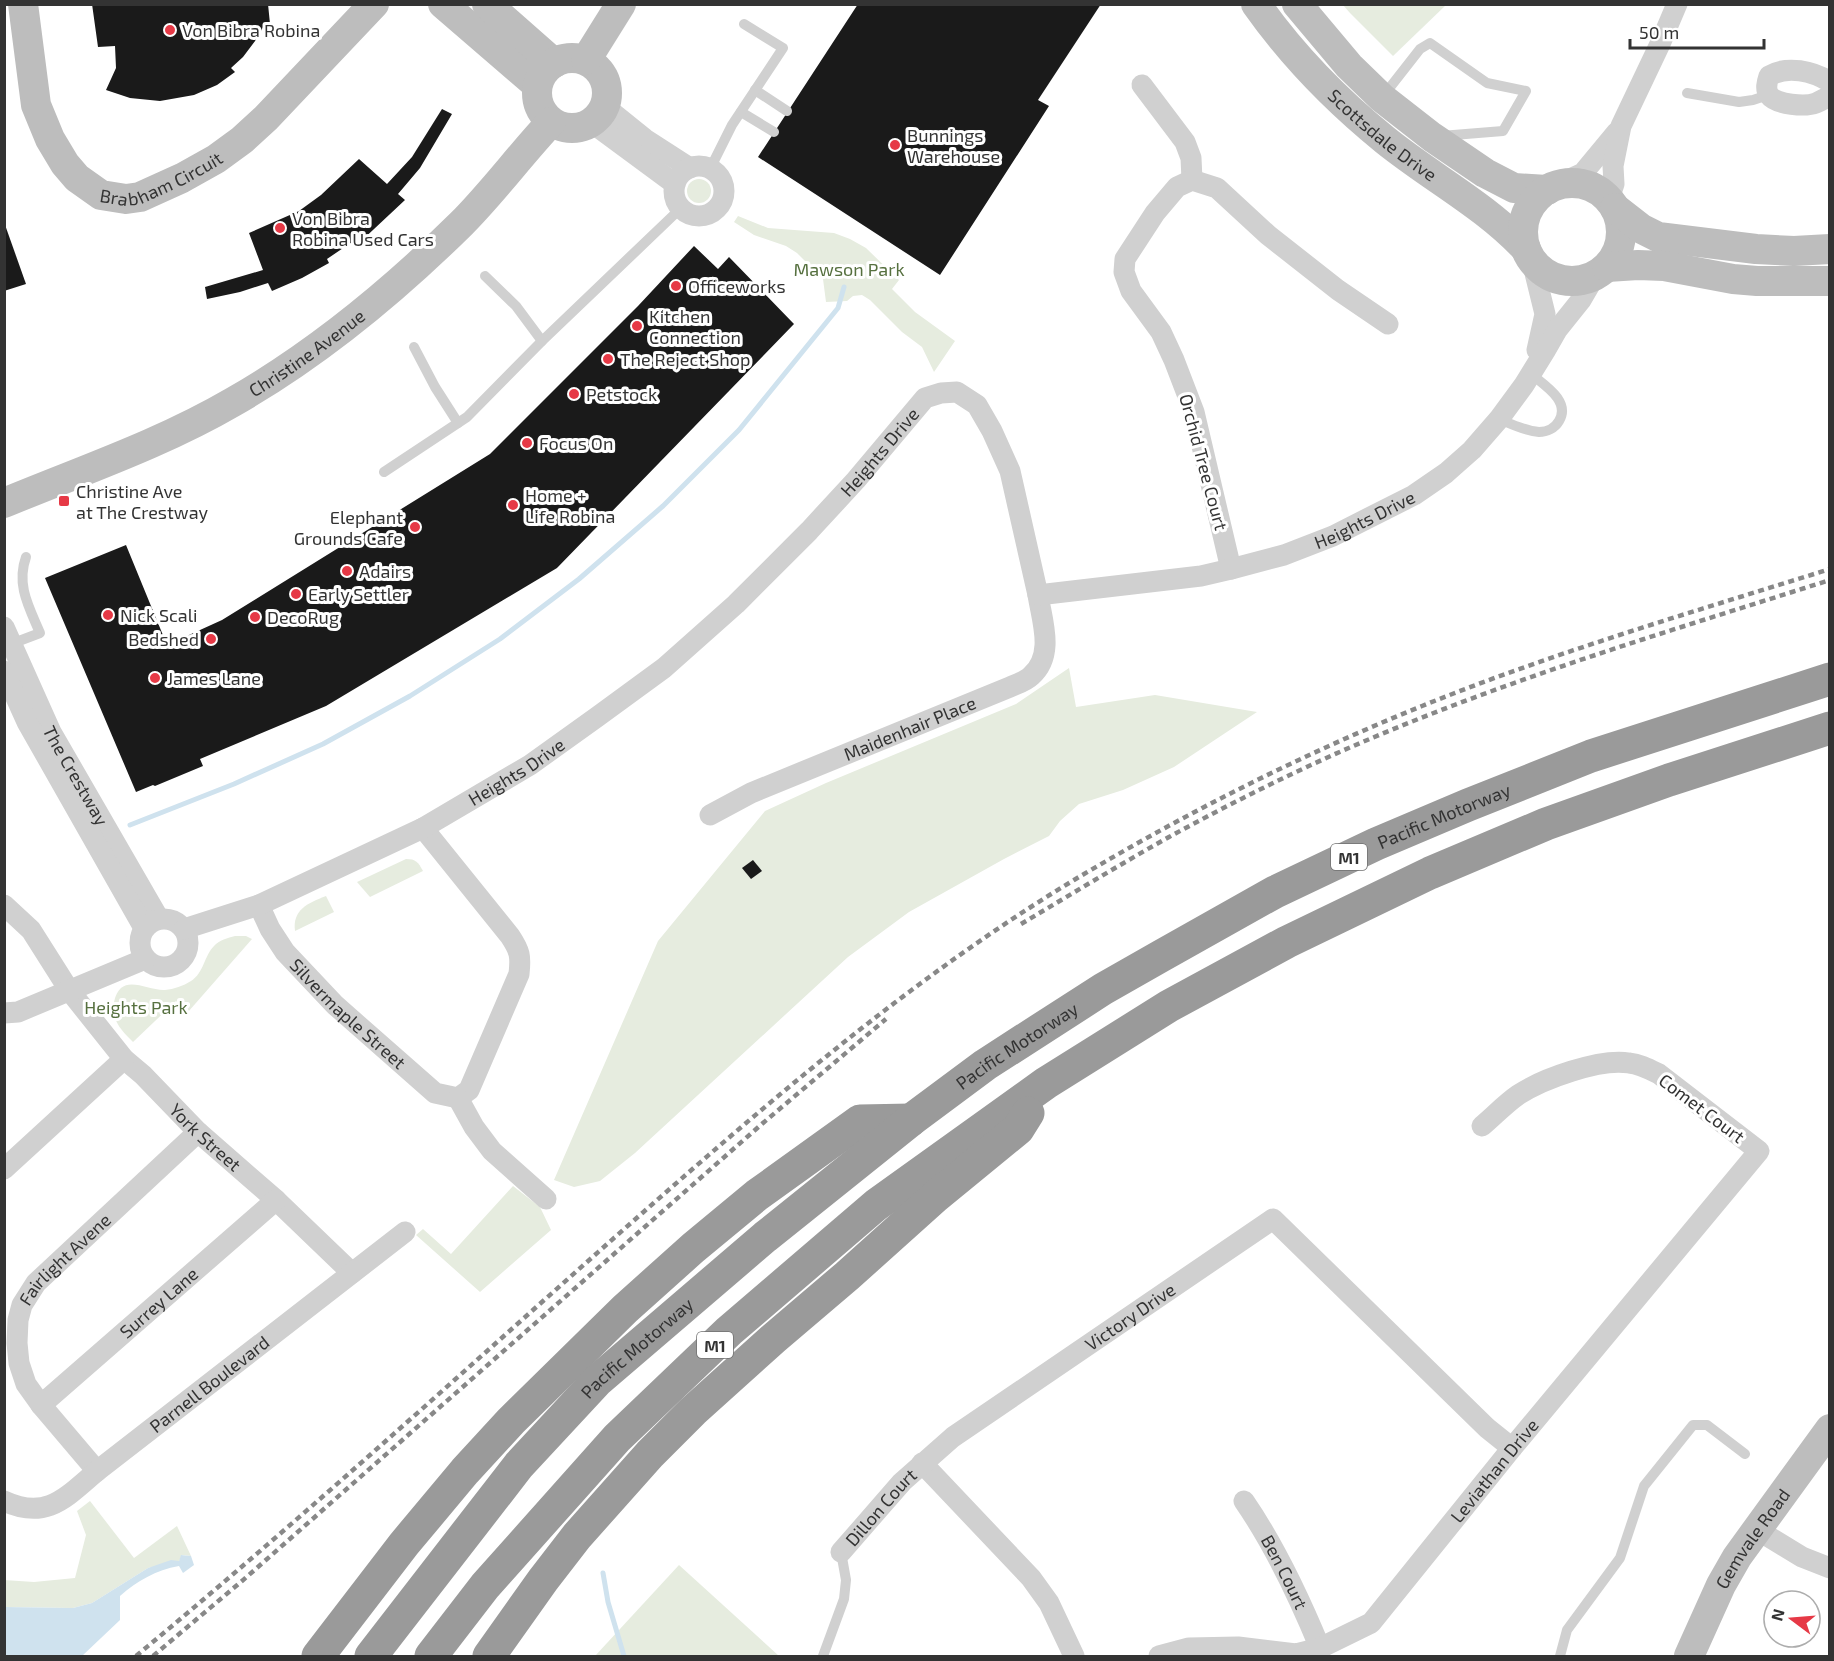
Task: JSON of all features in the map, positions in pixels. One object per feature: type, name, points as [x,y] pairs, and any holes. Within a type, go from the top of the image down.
[{"type":"highway","name":"Pacific Motorway","points":[[371,1656],[519,1465],[597,1381],[765,1236],[910,1120],[985,1065],[1103,989],[1296,883],[1407,831],[1591,756],[1830,679]]},
{"type":"highway","name":"M1","points":[[430,1656],[485,1586],[617,1438],[729,1331],[876,1205],[1046,1083],[1179,1001],[1287,942],[1430,873],[1546,824],[1669,780],[1830,728]]},
{"type":"highway","points":[[489,1656],[549,1572],[585,1527],[650,1454],[693,1411],[773,1339],[935,1197],[1018,1129],[1046,1083]]},
{"type":"highway","points":[[318,1656],[404,1544],[465,1471],[511,1421],[625,1309],[757,1195],[860,1121],[910,1120]]},
{"type":"street","name":"Brabham Circuit","points":[[23,4],[36,105],[50,139],[77,178],[100,195],[126,200],[140,197],[182,178],[216,159],[242,140],[266,118],[374,4]]},
{"type":"street","points":[[443,4],[546,74]]},
{"type":"street","points":[[487,4],[546,74]]},
{"type":"street","points":[[586,60],[621,4]]},
{"type":"street","name":"Scottsdale Drive","points":[[1256,4],[1303,62],[1340,100],[1385,140],[1494,218],[1529,255]]},
{"type":"street","name":"Scottsdale Drive","points":[[1297,4],[1349,66],[1382,98],[1432,137],[1485,173],[1514,188],[1553,187]]},
{"type":"street","points":[[1677,4],[1621,126],[1583,173],[1553,187],[1535,201],[1526,215],[1523,232],[1529,255],[1544,273],[1560,281],[1578,282],[1601,272],[1638,265],[1664,266],[1733,279],[1830,281]]},
{"type":"street","points":[[569,58],[586,60],[597,68],[604,79],[607,92],[598,114],[585,126],[564,128],[551,122],[540,108],[537,97],[546,74],[569,58]]},
{"type":"street","points":[[1830,82],[1812,73],[1777,71],[1769,76],[1766,85],[1768,95],[1784,103],[1815,104],[1830,96]]},
{"type":"street","points":[[1142,85],[1185,142],[1191,158],[1192,180],[1217,188],[1268,235],[1338,290],[1388,324]]},
{"type":"street","points":[[598,114],[721,179],[724,194],[718,208],[704,216],[687,214],[676,201],[674,193],[679,177],[700,168]]},
{"type":"street","points":[[598,114],[675,184]]},
{"type":"street","name":"Christine Avenue","points":[[4,503],[182,429],[233,402],[309,354],[382,296],[447,237],[499,183],[551,122]]},
{"type":"street","points":[[1601,272],[1616,249],[1619,229],[1612,203],[1613,166],[1621,126]]},
{"type":"street","name":"Orchid Tree Court","points":[[1192,180],[1177,186],[1155,213],[1125,259],[1124,272],[1131,291],[1161,332],[1194,412],[1231,569]]},
{"type":"street","points":[[1553,187],[1577,183],[1595,188],[1642,230],[1658,237],[1756,249],[1794,251],[1830,249]]},
{"type":"street","name":"Heights Drive","points":[[1529,255],[1545,314],[1531,374]]},
{"type":"street","name":"Heights Drive","points":[[184,929],[259,905],[423,828],[530,765],[664,668],[736,604],[856,480],[925,398],[941,393],[957,392],[977,405],[992,431],[1010,471],[1038,595],[1201,576],[1284,555],[1333,536],[1414,495],[1446,473],[1472,450],[1498,419],[1531,374],[1557,330],[1601,272]]},
{"type":"street","name":"Maidenhair Place","points":[[710,815],[751,793],[1031,677],[1042,662],[1046,644],[1038,595]]},
{"type":"street","name":"The Crestway","points":[[8,635],[51,732],[152,924]]},
{"type":"street","name":"The Crestway","points":[[4,671],[27,722],[152,924]]},
{"type":"street","points":[[423,828],[510,936],[521,958],[519,974],[469,1090],[458,1098],[474,1127],[492,1151],[546,1199]]},
{"type":"street","name":"York Street","points":[[4,904],[31,930],[69,990],[124,1059],[143,1074],[198,1132],[276,1200],[352,1273]]},
{"type":"street","name":"Silvermaple Street","points":[[259,905],[270,930],[285,952],[335,1005],[435,1093],[458,1098]]},
{"type":"street","points":[[168,919],[177,922],[184,929],[188,945],[181,960],[175,964],[159,967],[145,958],[141,952],[141,936],[152,924],[168,919]]},
{"type":"street","points":[[4,1013],[18,1012],[145,958]]},
{"type":"street","points":[[4,1169],[124,1059]]},
{"type":"street","name":"Comet Court","points":[[1482,1126],[1519,1095],[1546,1080],[1593,1066],[1627,1062],[1641,1065],[1659,1074],[1759,1151]]},
{"type":"street","name":"Fairlight Avene","points":[[97,1471],[26,1384],[19,1363],[17,1343],[18,1320],[22,1305],[36,1283],[198,1132]]},
{"type":"street","name":"Leviathan Drive","points":[[1159,1656],[1188,1648],[1238,1647],[1296,1654],[1320,1648],[1371,1623],[1512,1448],[1759,1151]]},
{"type":"street","name":"Surrey Lane","points":[[41,1405],[276,1200]]},
{"type":"street","name":"Victory Drive","points":[[922,1463],[953,1437],[1273,1220],[1487,1428],[1512,1448]]},
{"type":"street","name":"Parnell Boulevard","points":[[4,1501],[29,1509],[46,1507],[64,1498],[405,1232]]},
{"type":"street","name":"Gemvale Road","points":[[1689,1656],[1721,1585],[1756,1529],[1830,1429]]},
{"type":"street","points":[[922,1463],[1031,1578],[1049,1603],[1074,1656]]},
{"type":"street","name":"Dillon Court","points":[[841,1552],[902,1482],[922,1463]]},
{"type":"street","name":"Ben Court","points":[[1244,1501],[1259,1523],[1303,1607],[1320,1648]]},
{"type":"street","points":[[1756,1529],[1802,1557],[1830,1568]]},
{"type":"lane","points":[[700,168],[741,112],[783,48],[744,24]]},
{"type":"lane","points":[[1382,98],[1420,49],[1430,43],[1487,83],[1526,91],[1503,131],[1432,137]]},
{"type":"lane","points":[[755,90],[787,111]]},
{"type":"lane","points":[[1687,93],[1739,102],[1768,95]]},
{"type":"lane","points":[[741,112],[774,132]]},
{"type":"lane","points":[[384,472],[467,417],[542,341],[681,208]]},
{"type":"lane","points":[[484,276],[516,306],[542,341]]},
{"type":"lane","points":[[414,347],[435,387],[458,423]]},
{"type":"lane","points":[[1498,419],[1540,432],[1557,425],[1562,417],[1562,408],[1558,398],[1531,374]]},
{"type":"lane","points":[[8,635],[40,633],[23,590],[21,570],[26,557]]},
{"type":"lane","points":[[1560,1656],[1567,1630],[1620,1558],[1644,1486],[1693,1425],[1707,1425],[1745,1454]]},
{"type":"lane","points":[[823,1656],[844,1599],[846,1580],[841,1552]]},
{"type":"green space","points":[[1343,5],[1446,5],[1393,56]]},
{"type":"green space","points":[[699,179],[708,182],[711,191],[708,200],[699,203],[690,200],[687,191],[690,182]]},
{"type":"green space","name":"Mawson Park","points":[[738,216],[768,228],[834,233],[866,248],[899,280],[892,289],[915,312],[955,341],[934,372],[922,347],[902,332],[870,300],[862,295],[853,296],[847,301],[826,302],[823,279],[797,253],[786,246],[754,235],[734,222]]},
{"type":"green space","points":[[1069,668],[1076,707],[1155,695],[1257,712],[1174,767],[1123,790],[1079,804],[1060,821],[1049,836],[909,912],[848,957],[635,1153],[600,1181],[574,1187],[554,1180],[658,941],[765,811],[826,783],[1016,704]]},
{"type":"green space","points":[[406,859],[416,862],[423,871],[370,897],[357,882]]},
{"type":"green space","points":[[326,896],[334,912],[295,931],[296,918],[303,908]]},
{"type":"green space","name":"Heights Park","points":[[235,936],[246,936],[252,939],[188,1012],[176,1001],[133,1042],[118,1024],[114,1014],[114,1002],[122,987],[135,985],[165,990],[185,984],[199,974],[216,944]]},
{"type":"green space","points":[[513,1186],[540,1207],[551,1230],[480,1292],[416,1235],[423,1229],[451,1254]]},
{"type":"green space","points":[[90,1501],[134,1558],[177,1526],[191,1556],[182,1555],[179,1561],[148,1568],[92,1603],[73,1608],[5,1607],[4,1580],[34,1582],[75,1578],[86,1535],[77,1511]]},
{"type":"green space","points":[[679,1565],[779,1656],[595,1656]]},
{"type":"water","points":[[181,1555],[191,1556],[194,1565],[183,1573],[179,1566],[162,1570],[126,1591],[120,1596],[120,1620],[82,1656],[5,1656],[5,1607],[73,1608],[92,1603],[148,1568],[171,1560],[179,1561]]},
{"type":"building","points":[[92,4],[268,4],[270,24],[265,23],[243,57],[231,68],[235,72],[217,85],[194,95],[160,101],[130,98],[106,90],[116,68],[115,46],[98,47]]},
{"type":"building","name":"Bunnings Warehouse","points":[[858,4],[1101,4],[1038,100],[1049,106],[940,275],[758,157]]},
{"type":"building","points":[[442,109],[452,114],[420,168],[398,194],[405,200],[358,244],[355,240],[327,259],[329,263],[272,291],[268,283],[207,299],[205,287],[263,270],[249,233],[299,211],[321,195],[359,159],[387,184],[412,157]]},
{"type":"building","points":[[4,222],[26,284],[4,291]]},
{"type":"building","name":"Home + Life Robina","points":[[694,246],[718,269],[729,257],[794,324],[557,568],[326,706],[200,759],[203,766],[136,792],[45,578],[126,545],[167,645],[222,620],[490,454],[638,306]]},
{"type":"building","points":[[753,860],[762,871],[751,879],[742,868]]},
{"type":"waterway","points":[[130,825],[234,784],[323,744],[410,696],[500,639],[579,579],[663,506],[739,430],[838,308],[844,287]]},
{"type":"waterway","points":[[603,1573],[608,1602],[624,1656]]},
{"type":"railway","points":[[136,1656],[317,1501],[780,1095],[894,1004],[952,960],[1012,919],[1116,855],[1201,808],[1332,744],[1472,686],[1573,650],[1830,569]]},
{"type":"railway","points":[[1021,924],[1194,824],[1295,773],[1372,738],[1542,673],[1830,580]]},
{"type":"railway","points":[[153,1656],[242,1581],[763,1123],[886,1019]]},
{"type":"place","name":"Von Bibra Robina","points":[[170,30]]},
{"type":"place","name":"Bunnings Warehouse","points":[[895,145]]},
{"type":"place","name":"Von Bibra Robina Used Cars","points":[[280,228]]},
{"type":"place","name":"Officeworks","points":[[676,286]]},
{"type":"place","name":"Kitchen Connection","points":[[637,326]]},
{"type":"place","name":"The Reject Shop","points":[[608,359]]},
{"type":"place","name":"Petstock","points":[[574,394]]},
{"type":"place","name":"Focus On","points":[[527,443]]},
{"type":"place","name":"Christine Ave at The Crestway","points":[[64,501]]},
{"type":"place","name":"Home + Life Robina","points":[[513,505]]},
{"type":"place","name":"Elephant Grounds Cafe","points":[[415,527]]},
{"type":"place","name":"Adairs","points":[[347,571]]},
{"type":"place","name":"Early Settler","points":[[296,594]]},
{"type":"place","name":"Nick Scali","points":[[108,615]]},
{"type":"place","name":"DecoRug","points":[[255,617]]},
{"type":"place","name":"Bedshed","points":[[211,639]]},
{"type":"place","name":"James Lane","points":[[155,678]]}]
